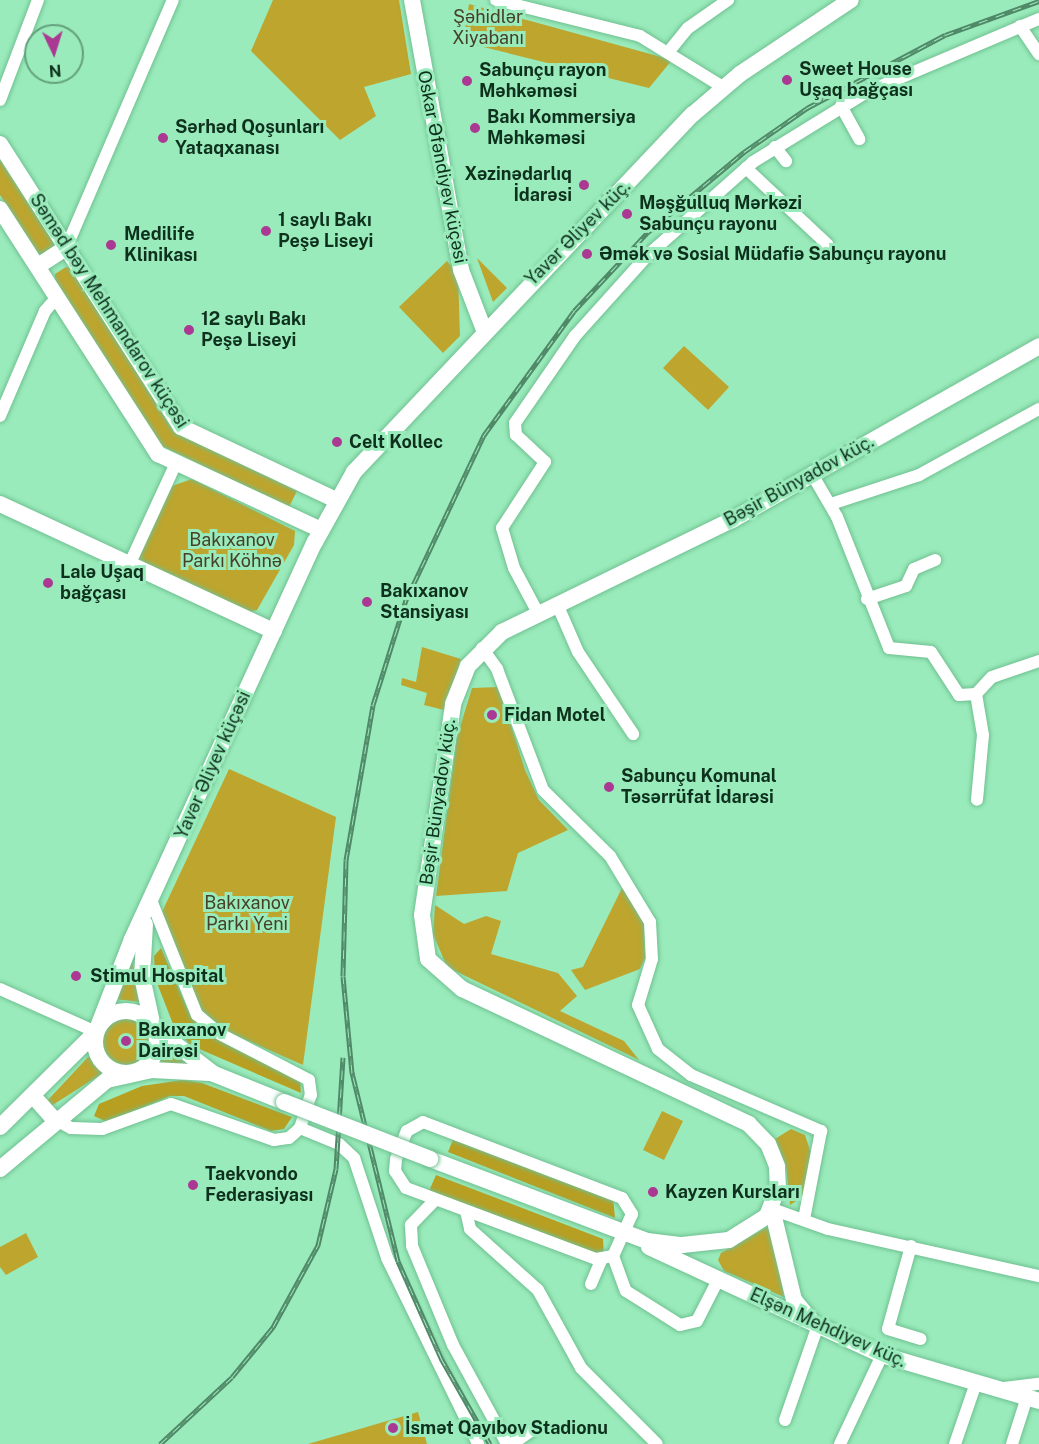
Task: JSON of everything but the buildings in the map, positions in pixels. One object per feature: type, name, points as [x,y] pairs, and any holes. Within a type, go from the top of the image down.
[{"type":"main road","name":"Oskar Əfəndiyev küçəsi","points":[[412,0],[461,270],[484,330]]},
{"type":"main road","name":"Yavər Əliyev küç.","points":[[318,536],[336,500],[383,436],[723,87],[851,0]]},
{"type":"main road","name":"Səməd bəy Mehmandarov küçəsi","points":[[0,144],[182,427],[336,500]]},
{"type":"main road","name":"Səməd bəy Mehmandarov küçəsi","points":[[0,208],[151,446],[175,465],[293,518],[318,536]]},
{"type":"main road","points":[[38,266],[66,248]]},
{"type":"main road","name":"Bəşir Bünyadov küç.","points":[[772,1209],[777,1166],[768,1144],[749,1124],[462,989],[428,959],[422,915],[446,733],[462,680],[482,648],[538,613],[732,520],[1039,346]]},
{"type":"main road","points":[[0,504],[274,631],[318,536]]},
{"type":"main road","name":"Yavər Əliyev küçəsi","points":[[151,900],[274,631]]},
{"type":"main road","points":[[0,1168],[54,1119],[106,1080],[130,1072],[153,1056],[153,1027],[140,959],[151,900]]},
{"type":"main road","points":[[151,900],[96,1032],[102,1061],[130,1072],[214,1074]]},
{"type":"main road","points":[[0,1127],[34,1097],[96,1032],[106,1018],[123,1011],[141,1014],[153,1027],[214,1074],[623,1236],[682,1245],[712,1243],[754,1229],[772,1209]]},
{"type":"main road","points":[[34,1097],[54,1119]]},
{"type":"main road","points":[[772,1209],[794,1300],[818,1325]]},
{"type":"main road","name":"Elşən Mehdiyev küç.","points":[[623,1236],[719,1278],[882,1355],[1033,1399]]},
{"type":"street","points":[[0,100],[38,0]]},
{"type":"street","points":[[66,248],[173,0]]},
{"type":"street","points":[[496,0],[634,34],[670,50],[723,87]]},
{"type":"street","points":[[670,50],[688,28],[728,0]]},
{"type":"street","points":[[538,613],[514,568],[502,528],[545,462],[516,435],[515,423],[604,301],[746,168],[775,147],[841,106],[1039,19]]},
{"type":"street","points":[[1020,26],[1039,54]]},
{"type":"street","points":[[841,106],[859,139]]},
{"type":"street","points":[[775,147],[786,161]]},
{"type":"street","points":[[746,168],[828,245]]},
{"type":"street","points":[[0,416],[45,311],[57,297]]},
{"type":"street","points":[[831,504],[919,475],[1039,409]]},
{"type":"street","points":[[130,563],[175,465]]},
{"type":"street","points":[[812,474],[831,504],[867,599],[889,648],[931,652],[954,693],[976,694],[992,677],[1039,661]]},
{"type":"street","points":[[867,599],[906,586],[914,570],[935,560]]},
{"type":"street","points":[[557,604],[578,652],[633,734]]},
{"type":"street","points":[[482,648],[497,669],[543,790],[610,856],[650,922],[652,959],[638,1005],[658,1049],[691,1075],[821,1131],[804,1219]]},
{"type":"street","points":[[976,694],[983,735],[977,800]]},
{"type":"street","points":[[54,1119],[71,1128],[102,1129],[171,1104],[274,1140],[289,1138],[300,1128],[311,1095],[309,1080],[220,1034],[196,1015],[151,900]]},
{"type":"street","points":[[0,989],[96,1032]]},
{"type":"street","points":[[591,1284],[607,1258],[623,1236],[632,1214],[622,1198],[423,1122],[407,1131],[395,1171],[406,1188],[466,1211],[607,1258],[626,1291],[680,1325],[697,1321],[719,1278]]},
{"type":"street","points":[[300,1128],[339,1144],[354,1158],[387,1258],[478,1444]]},
{"type":"street","points":[[435,1200],[411,1225],[412,1246],[453,1345],[510,1444],[532,1430]]},
{"type":"street","points":[[772,1209],[910,1246],[1039,1276]]},
{"type":"street","points":[[466,1211],[470,1228],[538,1290],[581,1368],[657,1444]]},
{"type":"street","points":[[910,1246],[887,1322],[892,1332],[921,1339]]},
{"type":"street","points":[[785,1420],[818,1325]]},
{"type":"street","points":[[840,1444],[882,1355]]},
{"type":"street","points":[[955,1444],[976,1383]]},
{"type":"street","points":[[995,1389],[1039,1384]]},
{"type":"street","points":[[1012,1444],[1033,1399]]},
{"type":"green space","points":[[273,0],[399,0],[411,74],[364,87],[376,116],[340,140],[251,51]]},
{"type":"green space","name":"Şəhidlər Xiyabanı","points":[[469,4],[672,60],[649,88],[463,42]]},
{"type":"green space","points":[[0,160],[57,247],[41,257],[0,195]]},
{"type":"green space","points":[[477,258],[507,288],[493,302]]},
{"type":"green space","points":[[447,261],[458,274],[460,336],[443,353],[399,307]]},
{"type":"green space","points":[[66,267],[75,270],[173,431],[297,491],[289,507],[158,444],[55,284],[55,274]]},
{"type":"green space","points":[[684,346],[729,387],[708,410],[663,368]]},
{"type":"green space","name":"Bakıxanov Parkı Köhnə","points":[[192,479],[295,531],[294,545],[257,610],[249,612],[138,560],[172,486]]},
{"type":"green space","points":[[422,647],[461,659],[444,710],[424,705],[427,693],[401,685],[402,678],[416,682]]},
{"type":"green space","points":[[499,687],[525,770],[539,800],[568,830],[518,853],[507,891],[436,896],[457,737],[472,688]]},
{"type":"green space","name":"Bakıxanov Parkı Yeni","points":[[229,769],[336,817],[303,1065],[228,1032],[199,1009],[162,912]]},
{"type":"green space","points":[[623,886],[644,923],[645,958],[640,969],[585,990],[571,970],[583,967]]},
{"type":"green space","points":[[435,905],[464,924],[486,916],[501,921],[491,954],[558,973],[577,996],[560,1011],[624,1041],[639,1060],[447,967],[433,934]]},
{"type":"green space","points":[[131,958],[141,1002],[114,999]]},
{"type":"green space","name":"Bakıxanov Dairəsi","points":[[126,1019],[142,1026],[149,1042],[142,1058],[126,1065],[110,1058],[103,1042],[110,1026]]},
{"type":"green space","points":[[164,1047],[197,1068],[157,1063]]},
{"type":"green space","points":[[89,1056],[103,1073],[51,1106],[47,1101]]},
{"type":"green space","points":[[662,1111],[683,1121],[664,1160],[643,1150]]},
{"type":"green space","points":[[791,1129],[805,1135],[811,1153],[804,1196],[790,1205],[786,1166],[775,1139]]},
{"type":"green space","points":[[771,1225],[784,1297],[724,1271],[718,1260],[721,1253]]},
{"type":"green space","points":[[26,1233],[38,1257],[6,1275],[0,1267],[0,1247]]},
{"type":"green space","name":"İsmət Qayıbov Stadionu","points":[[418,1412],[427,1444],[308,1444]]},
{"type":"shaded area","points":[[161,948],[191,1017],[212,1036],[300,1078],[301,1093],[190,1045],[173,1024],[155,978],[154,956]]},
{"type":"shaded area","points":[[182,1080],[202,1083],[292,1117],[284,1129],[271,1131],[184,1096],[170,1096],[107,1122],[94,1116],[99,1104],[142,1086]]},
{"type":"shaded area","points":[[454,1137],[613,1198],[615,1218],[448,1152]]},
{"type":"shaded area","points":[[436,1175],[603,1239],[604,1257],[429,1191]]},
{"type":"railway","points":[[490,1444],[442,1360],[398,1261],[352,1073],[343,976],[346,860],[373,705],[406,600],[484,435],[574,311],[648,232],[744,152],[807,108],[945,35],[1039,1]]},
{"type":"railway","points":[[160,1444],[232,1377],[273,1327],[318,1245],[336,1169],[343,1057]]},
{"type":"place","name":"Sweet House Uşaq bağçası","points":[[787,80]]},
{"type":"place","name":"Sabunçu rayon Məhkəməsi","points":[[467,81]]},
{"type":"place","name":"Bakı Kommersiya Məhkəməsi","points":[[475,128]]},
{"type":"place","name":"Sərhəd Qoşunları Yataqxanası","points":[[163,138]]},
{"type":"place","name":"Xəzinədarlıq İdarəsi","points":[[584,185]]},
{"type":"place","name":"Məşğulluq Mərkəzi Sabunçu rayonu","points":[[627,214]]},
{"type":"place","name":"1 saylı Bakı Peşə Liseyi","points":[[266,231]]},
{"type":"place","name":"Medilife Klinikası","points":[[111,245]]},
{"type":"place","name":"Əmək və Sosial Müdafiə Sabunçu rayonu","points":[[587,254]]},
{"type":"place","name":"12 saylı Bakı Peşə Liseyi","points":[[189,330]]},
{"type":"place","name":"Celt Kollec","points":[[337,442]]},
{"type":"place","name":"Lalə Uşaq bağçası","points":[[48,583]]},
{"type":"place","name":"Bakıxanov Stansiyası","points":[[367,602]]},
{"type":"place","name":"Fidan Motel","points":[[492,715]]},
{"type":"place","name":"Sabunçu Komunal Təsərrüfat İdarəsi","points":[[609,787]]},
{"type":"place","name":"Stimul Hospital","points":[[76,976]]},
{"type":"place","name":"Bakıxanov Dairəsi","points":[[126,1041]]},
{"type":"place","name":"Taekvondo Federasiyası","points":[[193,1185]]},
{"type":"place","name":"Kayzen Kursları","points":[[653,1192]]},
{"type":"place","name":"İsmət Qayıbov Stadionu","points":[[393,1428]]}]
